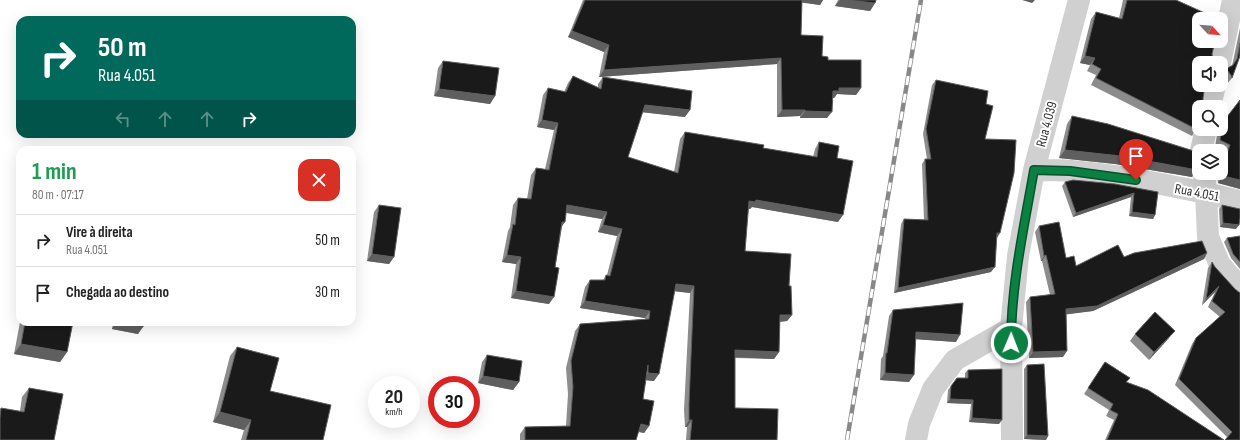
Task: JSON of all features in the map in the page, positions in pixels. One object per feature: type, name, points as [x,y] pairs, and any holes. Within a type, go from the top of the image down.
[{"type":"street","name":"Rua 4.039","points":[[1012,440],[1011,328],[1018,256],[1034,170],[1079,0]]},
{"type":"street","points":[[1221,56],[1233,0]]},
{"type":"street","name":"Rua 4.051","points":[[1034,170],[1070,171],[1122,178],[1205,183],[1240,201]]},
{"type":"street","points":[[1205,183],[1208,238],[1220,265],[1240,287]]},
{"type":"street","points":[[916,440],[919,424],[933,389],[955,360],[1011,328]]},
{"type":"building","points":[[585,0],[802,0],[801,35],[823,36],[822,56],[828,57],[828,60],[861,60],[861,88],[839,88],[839,91],[833,91],[832,112],[782,110],[781,58],[604,70],[609,45],[572,31]]},
{"type":"building","points":[[847,0],[876,0],[875,3]]},
{"type":"building","points":[[1127,0],[1176,0],[1203,12],[1192,12],[1192,48],[1213,48],[1212,56],[1192,56],[1192,92],[1204,92],[1203,100],[1192,100],[1192,127],[1096,78],[1101,69],[1092,64],[1095,58],[1085,56],[1096,12],[1122,19]]},
{"type":"building","points":[[1240,43],[1240,56],[1232,78],[1228,71],[1228,68],[1233,65],[1237,59]]},
{"type":"building","points":[[443,61],[499,68],[495,96],[439,89]]},
{"type":"building","points":[[573,76],[601,89],[603,77],[692,91],[690,110],[645,105],[628,157],[678,173],[685,132],[764,145],[763,148],[817,157],[819,142],[839,146],[837,158],[853,161],[843,215],[756,200],[755,202],[749,201],[745,251],[791,254],[789,286],[791,286],[792,315],[780,315],[779,352],[735,350],[735,408],[778,409],[777,440],[690,440],[692,420],[689,420],[689,403],[694,286],[676,284],[659,374],[648,373],[648,365],[643,399],[654,401],[649,426],[641,424],[636,440],[525,440],[525,427],[570,426],[573,387],[571,361],[580,324],[649,319],[650,311],[585,301],[590,280],[605,280],[606,275],[610,276],[622,229],[603,225],[607,212],[567,205],[565,222],[562,222],[555,267],[559,268],[554,297],[516,291],[521,257],[507,255],[513,224],[515,225],[518,198],[531,199],[536,168],[549,170],[558,123],[542,120],[548,88],[566,92]]},
{"type":"building","points":[[936,80],[988,91],[986,104],[993,106],[985,139],[1016,140],[1014,173],[1000,233],[997,233],[995,267],[898,288],[904,219],[928,220],[925,159],[931,159],[926,129]]},
{"type":"building","points":[[1240,100],[1240,180],[1228,177],[1228,150],[1230,145],[1220,140],[1221,136],[1228,136],[1228,116]]},
{"type":"building","points":[[1072,116],[1108,124],[1192,150],[1192,169],[1121,156],[1065,150]]},
{"type":"building","points":[[1073,180],[1115,184],[1158,192],[1155,215],[1132,212],[1134,193],[1076,213],[1065,182]]},
{"type":"building","points":[[379,205],[401,208],[394,257],[372,254]]},
{"type":"building","points":[[1222,205],[1240,209],[1239,225],[1223,223]]},
{"type":"building","points":[[1059,222],[1066,258],[1074,256],[1076,266],[1118,245],[1124,257],[1134,253],[1202,241],[1207,253],[1097,306],[1066,309],[1067,351],[1033,352],[1030,297],[1055,294],[1046,255],[1044,256],[1039,226]]},
{"type":"building","points":[[1240,236],[1240,262],[1233,254],[1227,238]]},
{"type":"building","points":[[1212,262],[1240,293],[1240,440],[1225,440],[1232,432],[1179,379],[1196,338],[1225,312],[1212,301],[1219,286],[1206,299]]},
{"type":"building","points":[[963,303],[960,335],[916,332],[914,375],[885,373],[886,353],[893,310]]},
{"type":"building","points":[[1155,312],[1175,331],[1154,352],[1135,334]]},
{"type":"building","points":[[24,326],[72,326],[67,352],[21,344]]},
{"type":"building","points":[[237,347],[279,358],[270,391],[331,405],[323,440],[246,440],[251,420],[220,412]]},
{"type":"building","points":[[487,355],[522,361],[519,382],[483,376]]},
{"type":"building","points":[[1105,362],[1130,378],[1126,382],[1148,390],[1224,440],[1107,440],[1118,414],[1110,410],[1113,404],[1088,388]]},
{"type":"building","points":[[1044,364],[1048,436],[1027,435],[1027,365]]},
{"type":"building","points":[[1002,369],[1002,420],[972,418],[973,400],[950,399],[951,386],[957,378],[968,378],[968,370]]},
{"type":"building","points":[[29,388],[63,394],[54,440],[0,440],[1,408],[24,412]]},
{"type":"railway","points":[[847,440],[921,0]]},
{"type":"route","points":[[1011,343],[1011,328],[1018,256],[1034,170],[1070,171],[1136,180]]}]
